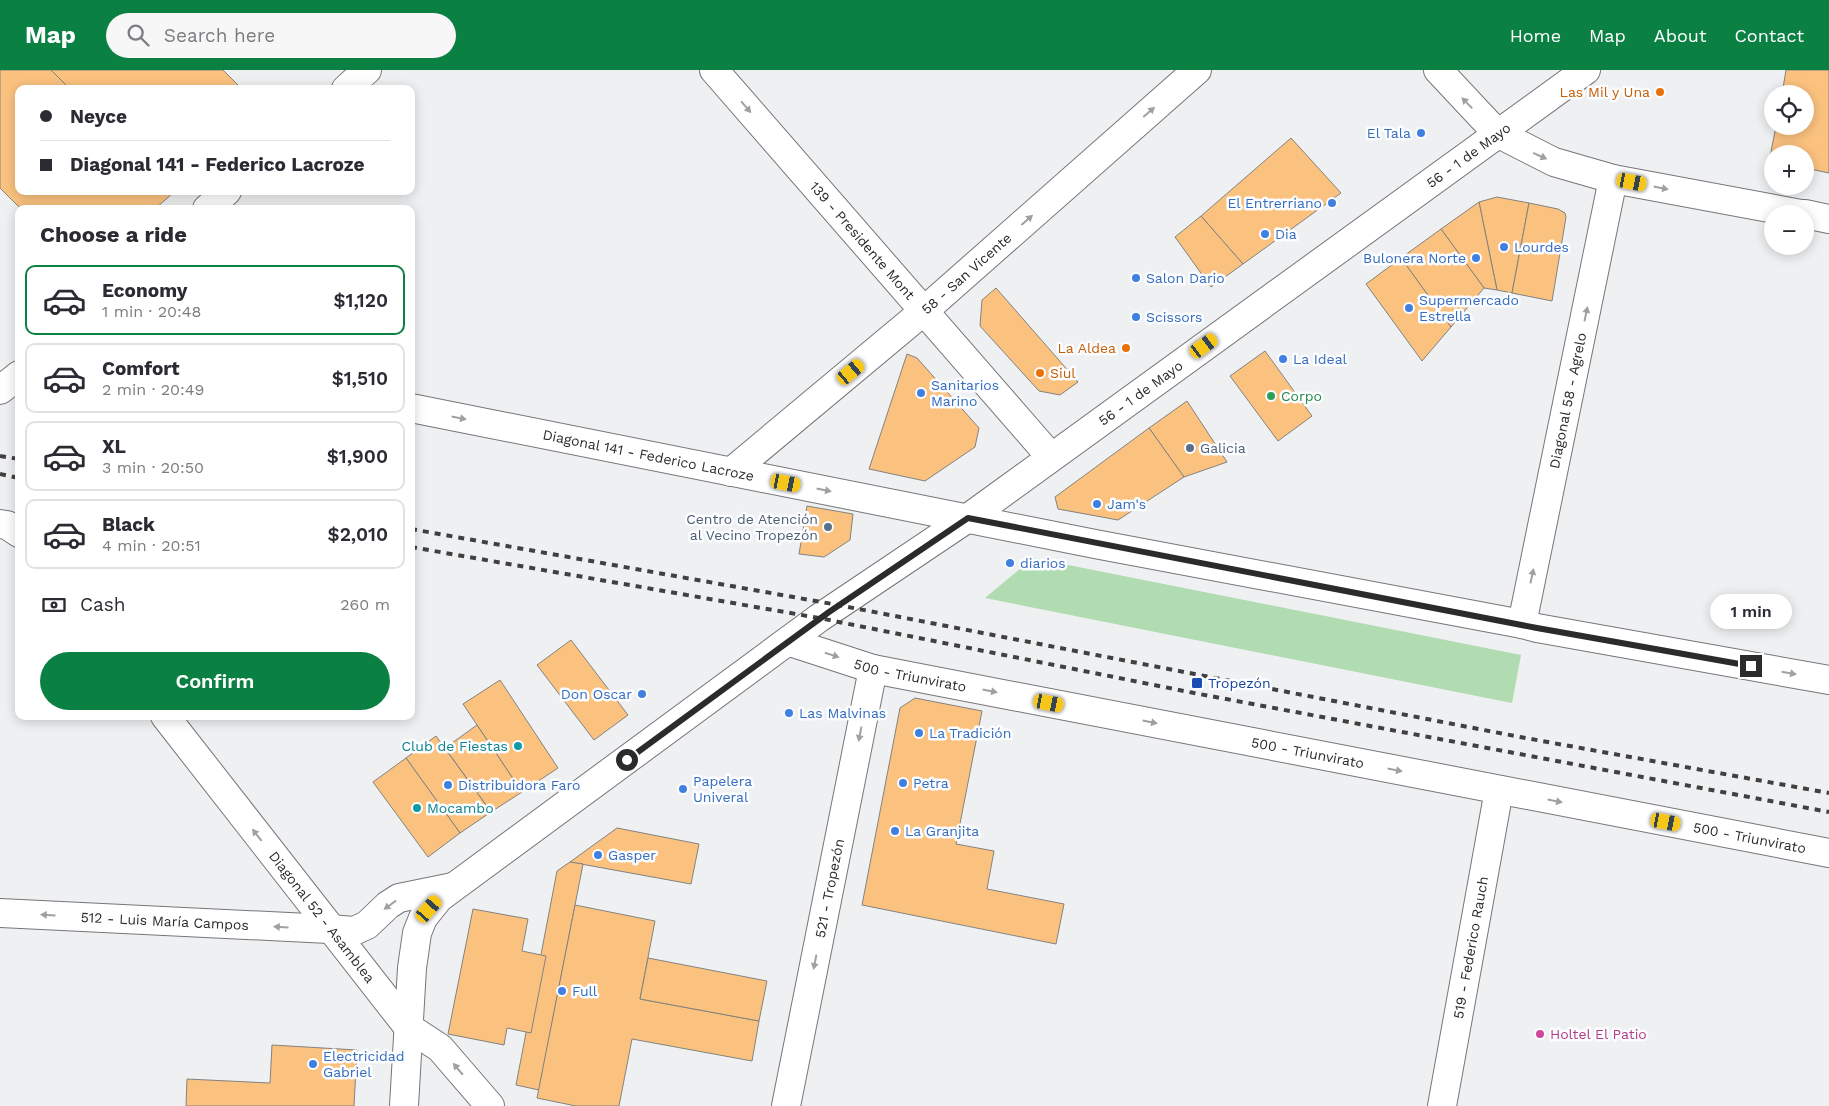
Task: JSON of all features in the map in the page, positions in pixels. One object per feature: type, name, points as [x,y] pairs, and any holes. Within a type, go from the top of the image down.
[{"type":"street","points":[[350,85],[367,70]]},
{"type":"street","name":"139 - Presidente Mont","points":[[714,70],[925,310],[1051,457]]},
{"type":"street","name":"58 - San Vicente","points":[[731,472],[925,310],[1197,70]]},
{"type":"street","points":[[1438,70],[1497,134],[1554,162],[1613,179],[1764,207]]},
{"type":"street","name":"56 - 1 de Mayo","points":[[404,1106],[408,1027],[417,933],[429,909],[453,887],[838,605],[968,518],[1586,70]]},
{"type":"street","name":"Diagonal 58 - Agrelo","points":[[1522,624],[1613,179]]},
{"type":"street","points":[[211,205],[223,195]]},
{"type":"street","points":[[1814,216],[1829,219]]},
{"type":"street","points":[[0,390],[15,378]]},
{"type":"street","name":"Diagonal 141 - Federico Lacroze","points":[[415,409],[1105,546],[1537,628],[1829,680]]},
{"type":"street","name":"500 - Triunvirato","points":[[790,642],[873,669],[1829,854]]},
{"type":"street","name":"521 - Tropezón","points":[[786,1106],[873,669]]},
{"type":"street","name":"Diagonal 52 - Asamblea","points":[[168,720],[329,929],[408,1027],[440,1048],[490,1106]]},
{"type":"street","name":"519 - Federico Rauch","points":[[1442,1106],[1499,790]]},
{"type":"street","name":"512 - Luis María Campos","points":[[0,912],[354,931],[367,925],[388,905],[399,898],[453,887]]},
{"type":"green space","points":[[1033,558],[1521,655],[1512,703],[985,598]]},
{"type":"building","points":[[0,70],[51,70],[66,85],[15,85],[15,195],[171,195],[159,205],[17,205],[0,188]]},
{"type":"building","points":[[51,70],[223,70],[238,85],[66,85]]},
{"type":"building","points":[[1786,70],[1829,70],[1829,173],[1814,170],[1814,145],[1772,145],[1774,135],[1814,135],[1814,85],[1784,85]]},
{"type":"building","points":[[1291,138],[1341,193],[1243,264],[1201,216]]},
{"type":"building","name":"Lourdes","points":[[1497,197],[1529,203],[1512,293],[1497,290],[1479,202]]},
{"type":"building","name":"Bulonera Norte","points":[[1479,202],[1497,290],[1484,288],[1441,229]]},
{"type":"building","points":[[1529,203],[1558,209],[1565,213],[1566,217],[1552,301],[1512,293]]},
{"type":"building","points":[[1201,216],[1243,264],[1211,287],[1175,237]]},
{"type":"building","points":[[1441,229],[1484,288],[1451,327],[1401,258]]},
{"type":"building","points":[[1401,258],[1451,327],[1422,361],[1366,284]]},
{"type":"building","points":[[996,288],[1078,382],[1060,395],[1039,391],[980,326],[982,300]]},
{"type":"building","name":"Corpo","points":[[1265,351],[1312,416],[1278,441],[1230,376]]},
{"type":"building","name":"Sanitarios Marino","points":[[907,354],[917,358],[979,428],[975,447],[925,481],[869,469]]},
{"type":"building","points":[[1187,401],[1227,462],[1184,477],[1149,428]]},
{"type":"building","points":[[1149,428],[1184,477],[1118,520],[1058,509],[1055,497]]},
{"type":"building","name":"Centro de Atención al Vecino Tropezón","points":[[807,506],[853,514],[850,540],[824,557],[799,554]]},
{"type":"building","points":[[571,640],[628,715],[594,740],[537,665]]},
{"type":"building","name":"Club de Fiestas","points":[[500,680],[558,768],[522,792],[463,704]]},
{"type":"building","points":[[915,698],[982,711],[956,844],[994,851],[987,889],[1064,904],[1056,944],[862,905],[900,708]]},
{"type":"building","points":[[477,725],[522,792],[491,812],[445,748]]},
{"type":"building","name":"Distribuidora Faro","points":[[436,736],[491,812],[460,833],[406,758]]},
{"type":"building","name":"Mocambo","points":[[406,758],[460,833],[428,857],[373,782]]},
{"type":"building","points":[[617,828],[699,844],[691,884],[570,862]]},
{"type":"building","points":[[570,862],[583,864],[539,1090],[516,1085],[557,871]]},
{"type":"building","points":[[575,905],[655,921],[640,999],[759,1021],[752,1061],[632,1039],[619,1106],[576,1106],[537,1098]]},
{"type":"building","points":[[473,909],[528,919],[522,951],[546,956],[531,1033],[507,1028],[504,1045],[448,1034]]},
{"type":"building","points":[[648,958],[767,981],[759,1021],[640,999]]},
{"type":"building","name":"Electricidad Gabriel","points":[[272,1045],[357,1050],[354,1106],[186,1106],[187,1079],[270,1083]]},
{"type":"railway","points":[[0,456],[15,458]]},
{"type":"railway","points":[[0,474],[15,477]]},
{"type":"railway","points":[[415,530],[838,605],[1520,737],[1829,793]]},
{"type":"railway","points":[[415,548],[819,618],[1194,693],[1829,812]]},
{"type":"place","name":"Las Mil y Una","points":[[1660,92]]},
{"type":"place","name":"El Tala","points":[[1421,133]]},
{"type":"place","name":"El Entrerriano","points":[[1332,203]]},
{"type":"place","name":"Dia","points":[[1265,234]]},
{"type":"place","name":"Lourdes","points":[[1504,247]]},
{"type":"place","name":"Bulonera Norte","points":[[1476,258]]},
{"type":"place","name":"Salon Dario","points":[[1136,278]]},
{"type":"place","name":"Supermercado Estrella","points":[[1409,308]]},
{"type":"place","name":"Scissors","points":[[1136,317]]},
{"type":"place","name":"La Aldea","points":[[1126,348]]},
{"type":"place","name":"La Ideal","points":[[1283,359]]},
{"type":"place","name":"Siul","points":[[1040,373]]},
{"type":"place","name":"Sanitarios Marino","points":[[921,393]]},
{"type":"place","name":"Corpo","points":[[1271,396]]},
{"type":"place","name":"Galicia","points":[[1190,448]]},
{"type":"place","name":"Jam's","points":[[1097,504]]},
{"type":"place","name":"Centro de Atención al Vecino Tropezón","points":[[828,527]]},
{"type":"place","name":"diarios","points":[[1010,563]]},
{"type":"place","name":"Tropezón","points":[[1197,683]]},
{"type":"place","name":"Don Oscar","points":[[642,694]]},
{"type":"place","name":"Las Malvinas","points":[[789,713]]},
{"type":"place","name":"La Tradición","points":[[919,733]]},
{"type":"place","name":"Club de Fiestas","points":[[518,746]]},
{"type":"place","name":"Petra","points":[[903,783]]},
{"type":"place","name":"Distribuidora Faro","points":[[448,785]]},
{"type":"place","name":"Papelera Univeral","points":[[683,789]]},
{"type":"place","name":"Mocambo","points":[[417,808]]},
{"type":"place","name":"La Granjita","points":[[895,831]]},
{"type":"place","name":"Gasper","points":[[598,855]]},
{"type":"place","name":"Full","points":[[562,991]]},
{"type":"place","name":"Holtel El Patio","points":[[1540,1034]]},
{"type":"place","name":"Electricidad Gabriel","points":[[313,1064]]},
{"type":"route","points":[[627,760],[829,612],[968,518],[1537,628],[1751,666]]}]
